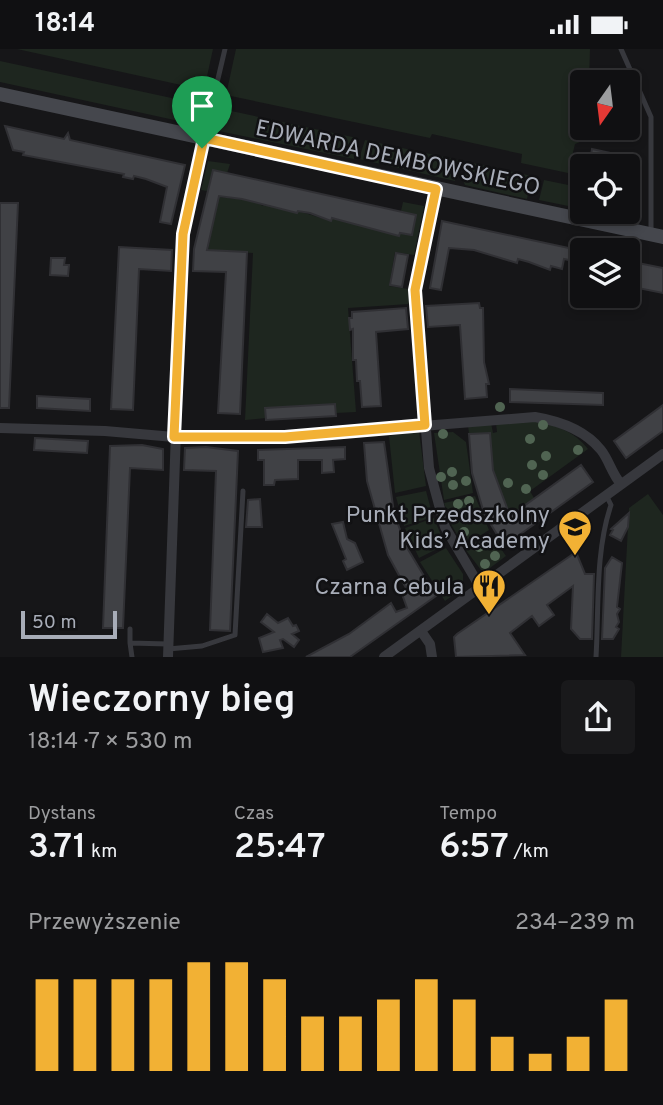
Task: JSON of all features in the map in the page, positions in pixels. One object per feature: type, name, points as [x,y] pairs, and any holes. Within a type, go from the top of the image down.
[{"type":"street","name":"EDWARDA DEMBOWSKIEGO","points":[[0,94],[657,236]]},
{"type":"street","points":[[168,650],[183,234],[204,138]]},
{"type":"street","points":[[436,189],[415,290],[429,468],[439,509],[455,547],[480,587]]},
{"type":"street","points":[[0,428],[174,437],[285,437],[515,417],[551,419],[586,436],[601,450],[621,484]]},
{"type":"street","points":[[384,657],[663,454]]},
{"type":"street","points":[[421,631],[430,644],[432,657]]},
{"type":"lane","points":[[204,138],[225,49]]},
{"type":"lane","points":[[621,49],[651,117],[657,236]]},
{"type":"lane","points":[[130,643],[168,650],[202,646],[235,635],[243,491]]},
{"type":"lane","points":[[596,657],[601,557],[611,505],[606,495]]},
{"type":"lane","points":[[130,628],[132,657]]},
{"type":"shaded area","points":[[17,49],[213,49],[204,90]]},
{"type":"shaded area","points":[[236,49],[590,49],[589,70],[570,70],[570,140],[585,140],[575,144],[573,154],[570,154],[568,173],[521,163],[522,154],[432,134],[430,138],[226,95]]},
{"type":"shaded area","points":[[0,61],[204,105],[202,126],[0,82]]},
{"type":"shaded area","points":[[217,108],[357,138],[354,159],[214,130],[211,125]]},
{"type":"shaded area","points":[[365,140],[458,160],[455,181],[359,159]]},
{"type":"shaded area","points":[[208,161],[230,164],[227,173],[213,170],[208,191],[220,194],[220,197],[254,201],[263,206],[264,203],[399,236],[400,233],[412,235],[416,215],[401,211],[403,202],[424,206],[414,255],[395,252],[389,286],[408,289],[409,304],[348,308],[356,412],[336,413],[334,404],[265,408],[266,418],[245,420],[253,253],[208,250],[216,209],[205,206],[207,191],[201,190]]},
{"type":"shaded area","points":[[468,162],[532,176],[527,199],[465,185],[462,178]]},
{"type":"shaded area","points":[[544,180],[570,185],[570,206],[539,200]]},
{"type":"shaded area","points":[[535,421],[564,430],[588,449],[530,491],[534,498],[510,516],[469,434],[468,425],[491,423],[493,433],[497,432],[496,423]]},
{"type":"shaded area","points":[[419,431],[426,486],[395,493],[389,436]]},
{"type":"shaded area","points":[[453,432],[466,442],[473,493],[444,500],[434,433]]},
{"type":"shaded area","points":[[426,491],[433,517],[404,526],[396,497]]},
{"type":"shaded area","points":[[648,494],[663,515],[663,657],[621,657],[629,508]]},
{"type":"shaded area","points":[[475,496],[489,530],[464,546],[452,526],[444,503]]},
{"type":"shaded area","points":[[434,518],[445,545],[419,558],[405,528]]},
{"type":"shaded area","points":[[490,533],[506,556],[486,571],[481,570],[465,549]]},
{"type":"shaded area","points":[[446,548],[463,574],[463,588],[445,601],[420,562]]},
{"type":"building","points":[[5,126],[64,139],[68,133],[70,140],[185,165],[171,224],[160,222],[167,187],[134,176],[133,179],[123,177],[124,174],[23,155],[24,152],[13,150]]},
{"type":"building","points":[[592,149],[615,154],[591,154]]},
{"type":"building","points":[[213,170],[416,215],[412,235],[400,233],[399,236],[332,218],[331,221],[310,213],[297,213],[219,196],[207,250],[247,252],[240,414],[218,413],[226,272],[193,271],[194,249]]},
{"type":"building","points":[[0,203],[18,203],[9,408],[0,408]]},
{"type":"building","points":[[442,221],[570,248],[570,260],[564,259],[562,269],[551,266],[550,270],[518,259],[517,263],[474,250],[449,248],[441,290],[430,288]]},
{"type":"building","points":[[119,247],[172,250],[171,271],[139,269],[133,410],[111,409]]},
{"type":"building","points":[[396,253],[408,255],[402,287],[390,285]]},
{"type":"building","points":[[51,258],[65,258],[64,265],[69,265],[68,276],[50,275]]},
{"type":"building","points":[[640,263],[663,268],[663,293],[640,288]]},
{"type":"building","points":[[479,303],[480,308],[483,308],[484,362],[489,384],[486,384],[487,397],[465,399],[460,325],[428,327],[426,306]]},
{"type":"building","points":[[406,308],[408,329],[376,332],[381,406],[362,407],[356,360],[353,360],[353,329],[350,330],[349,318],[352,318],[352,312]]},
{"type":"building","points":[[510,389],[603,393],[603,405],[510,402]]},
{"type":"building","points":[[37,396],[90,399],[90,411],[37,408]]},
{"type":"building","points":[[335,404],[336,416],[266,420],[265,408]]},
{"type":"building","points":[[663,405],[663,431],[626,458],[614,441]]},
{"type":"building","points":[[490,433],[493,470],[510,516],[581,465],[593,482],[504,546],[484,513],[472,473],[469,434]]},
{"type":"building","points":[[35,438],[88,441],[87,453],[34,450]]},
{"type":"building","points":[[384,442],[394,513],[406,546],[436,596],[350,657],[306,657],[349,634],[391,603],[396,612],[407,608],[402,594],[407,590],[388,555],[367,481],[364,443]]},
{"type":"building","points":[[142,445],[163,449],[163,470],[130,468],[123,628],[103,628],[110,446]]},
{"type":"building","points":[[206,447],[238,451],[230,631],[210,630],[216,471],[184,470],[185,448]]},
{"type":"building","points":[[345,447],[345,459],[333,460],[334,472],[322,473],[322,460],[298,460],[298,479],[275,480],[274,485],[264,485],[264,460],[258,460],[258,450]]},
{"type":"building","points":[[260,499],[262,527],[246,527],[248,500]]},
{"type":"building","points":[[629,513],[628,527],[621,541],[610,535],[613,530],[611,529]]},
{"type":"building","points":[[343,522],[347,539],[355,543],[363,562],[347,570],[343,561],[346,559],[332,524]]},
{"type":"building","points":[[576,552],[585,574],[594,574],[592,639],[580,639],[571,629],[573,586],[547,605],[554,615],[539,626],[532,616],[510,633],[525,655],[456,657],[454,637],[457,634]]},
{"type":"building","points":[[612,557],[622,563],[617,607],[620,609],[617,614],[619,622],[616,627],[619,629],[613,639],[602,639],[605,568]]},
{"type":"building","points":[[267,614],[278,623],[288,618],[293,626],[296,625],[299,631],[292,634],[299,640],[294,647],[283,639],[280,640],[283,648],[263,652],[259,638],[274,632],[261,622]]},
{"type":"place","name":"Punkt Przedszkolny Kids’ Academy","points":[[575,557]]},
{"type":"place","name":"Czarna Cebula","points":[[489,616]]},
{"type":"route","points":[[204,138],[436,189],[415,290],[425,425],[285,437],[174,437],[183,234],[202,148],[204,138]]}]
